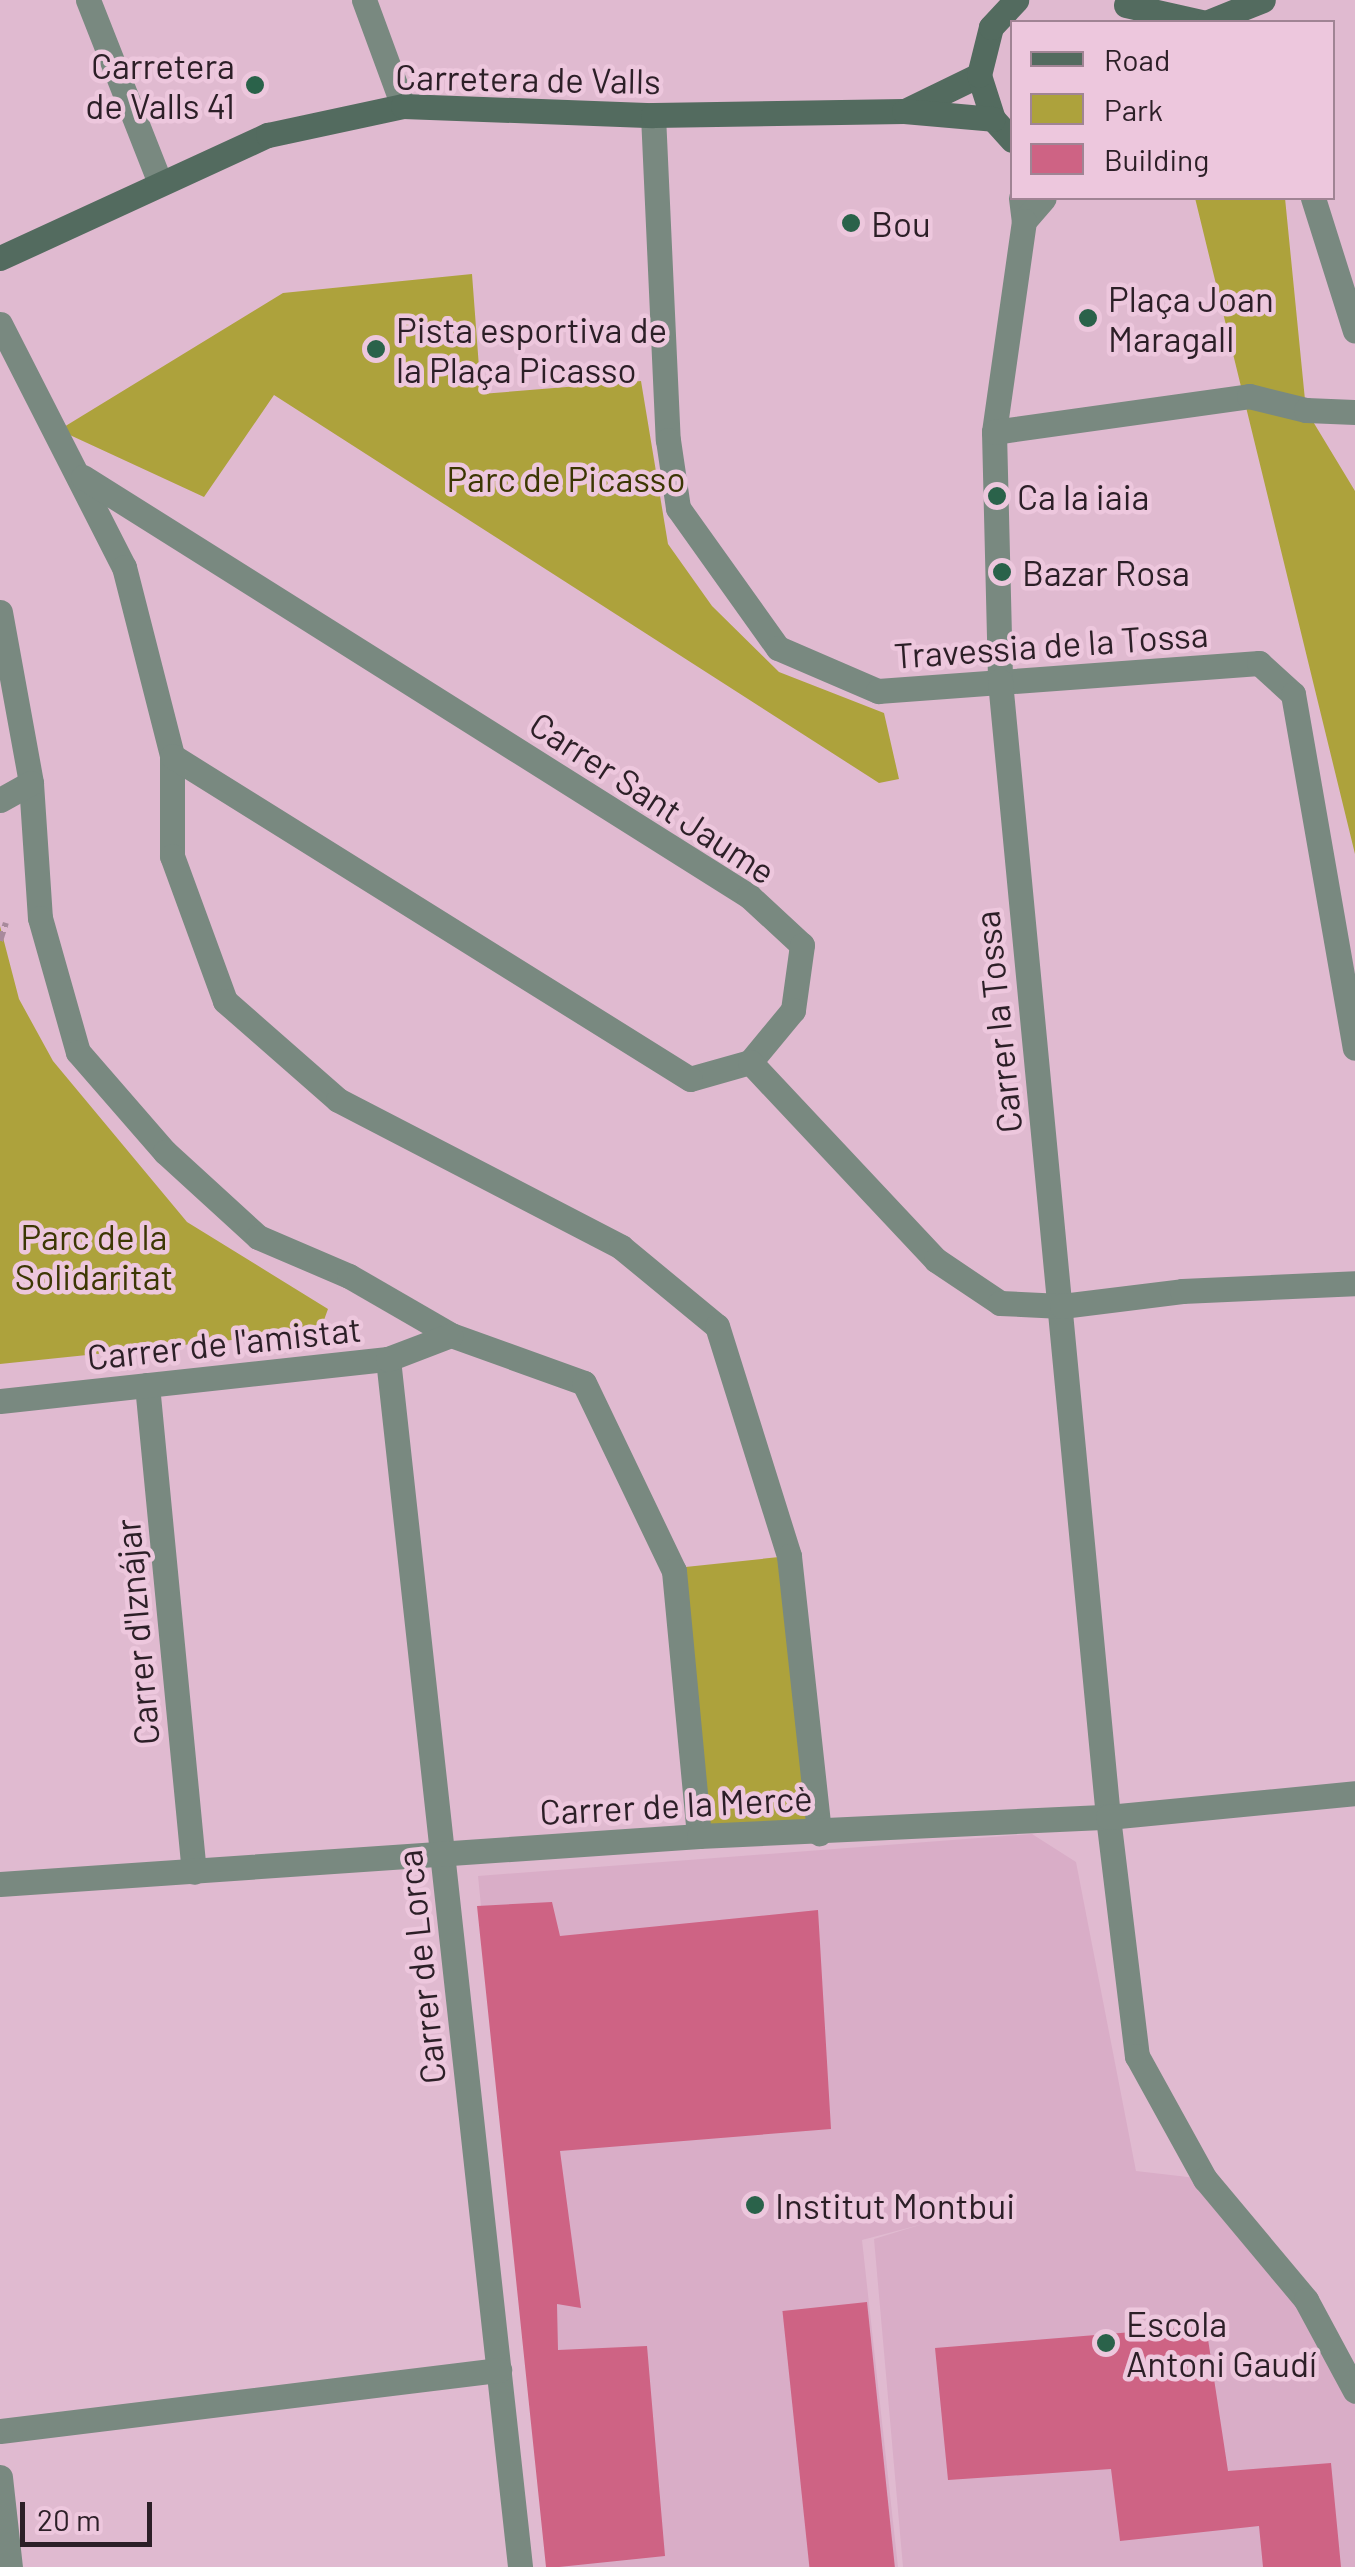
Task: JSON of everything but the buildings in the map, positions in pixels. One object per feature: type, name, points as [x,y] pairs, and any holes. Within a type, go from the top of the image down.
[{"type":"street","points":[[88,0],[159,180]]},
{"type":"street","points":[[364,0],[403,106]]},
{"type":"street","points":[[1010,2],[986,38],[979,75],[994,119],[1010,138]]},
{"type":"street","points":[[1128,9],[1193,20]]},
{"type":"street","points":[[1213,20],[1259,9]]},
{"type":"street","name":"Carretera de Valls","points":[[904,111],[979,75]]},
{"type":"street","name":"Carretera de Valls","points":[[0,258],[159,180],[268,136],[403,106],[653,115],[904,111],[994,119]]},
{"type":"street","name":"Travessia de la Tossa","points":[[653,115],[668,440],[678,508],[778,648],[878,691],[1259,664],[1293,694],[1355,1048]]},
{"type":"street","points":[[1315,200],[1355,331]]},
{"type":"street","name":"Carrer la Tossa","points":[[1022,209],[994,432],[1000,681],[1108,1817],[1137,2056],[1205,2179],[1306,2300],[1355,2391]]},
{"type":"street","points":[[0,324],[83,478],[124,567],[172,756],[172,856],[225,1001],[338,1100],[622,1247],[716,1326],[789,1556],[819,1832]]},
{"type":"street","points":[[994,432],[1249,396],[1306,410],[1355,412]]},
{"type":"street","name":"Carrer Sant Jaume","points":[[83,478],[749,896],[802,945],[794,1010],[750,1062]]},
{"type":"street","points":[[0,612],[30,782],[40,918],[78,1052],[165,1152],[258,1236],[349,1276],[451,1335],[584,1382],[674,1571],[699,1836]]},
{"type":"street","points":[[172,756],[690,1079],[750,1062],[936,1260],[1000,1303],[1062,1306],[1182,1291],[1355,1283]]},
{"type":"street","points":[[0,800],[30,782]]},
{"type":"street","name":"Carrer de l'amistat","points":[[0,1402],[388,1360],[451,1335]]},
{"type":"street","name":"Carrer de Lorca","points":[[388,1360],[520,2567]]},
{"type":"street","name":"Carrer d'Iznájar","points":[[147,1386],[194,1872]]},
{"type":"street","name":"Carrer de la Mercè","points":[[0,1884],[699,1836],[1108,1817],[1355,1793]]},
{"type":"street","points":[[0,2431],[499,2370]]},
{"type":"street","points":[[0,2477],[10,2567]]},
{"type":"shaded area","name":"Institut Montbui","points":[[1032,1834],[1076,1862],[1136,2171],[1205,2179],[1306,2300],[1355,2391],[1355,2567],[903,2567],[874,2239],[923,2224],[862,2240],[898,2567],[547,2567],[478,1876]]},
{"type":"green space","points":[[1195,200],[1285,200],[1306,410],[1355,491],[1355,854]]},
{"type":"green space","name":"Parc de Picasso","points":[[472,274],[481,394],[641,381],[668,544],[712,606],[779,672],[884,713],[899,779],[879,783],[274,395],[204,497],[59,430],[283,293]]},
{"type":"green space","name":"Parc de la Solidaritat","points":[[0,926],[19,999],[53,1061],[187,1222],[328,1309],[320,1331],[0,1364]]},
{"type":"green space","points":[[789,1556],[818,1833],[703,1846],[674,1568]]},
{"type":"place","name":"Carretera de Valls 41","points":[[255,85]]},
{"type":"place","name":"Bou","points":[[851,223]]},
{"type":"place","name":"Plaça Joan Maragall","points":[[1088,318]]},
{"type":"place","name":"Pista esportiva de la Plaça Picasso","points":[[376,349]]},
{"type":"place","name":"Ca la iaia","points":[[997,496]]},
{"type":"place","name":"Bazar Rosa","points":[[1002,572]]},
{"type":"place","name":"Institut Montbui","points":[[755,2205]]},
{"type":"place","name":"Escola Antoni Gaudí","points":[[1106,2343]]}]
